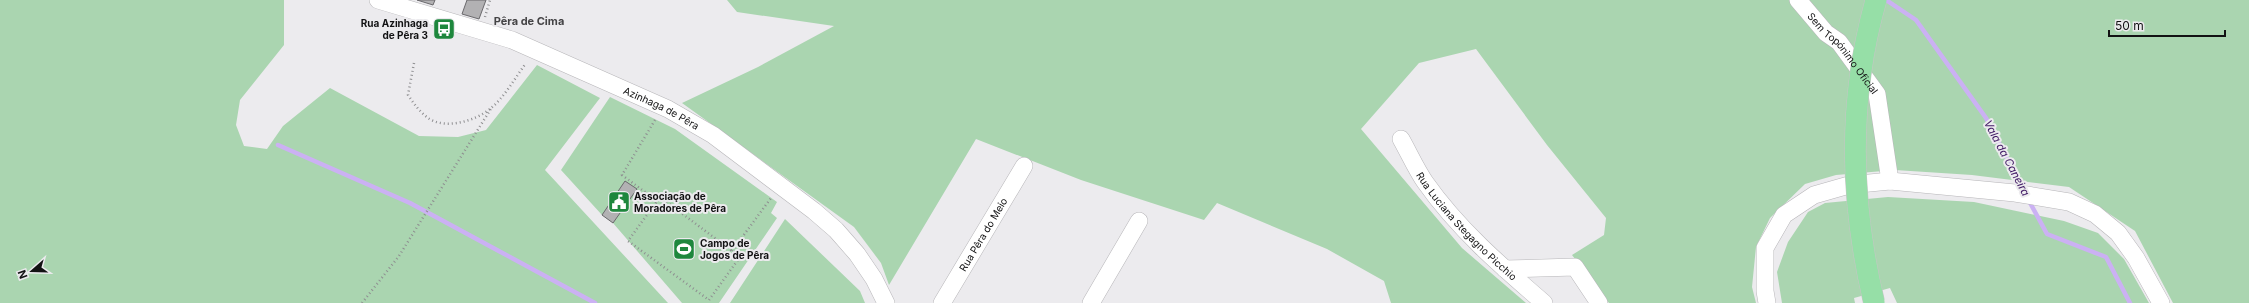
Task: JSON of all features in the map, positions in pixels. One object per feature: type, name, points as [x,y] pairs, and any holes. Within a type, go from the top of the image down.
[{"type":"main road","points":[[1874,302],[1861,239],[1857,203],[1855,134],[1863,53],[1876,0]]},
{"type":"street","name":"Azinhaga de Pêra","points":[[378,0],[512,40],[668,109],[713,135],[836,230],[857,254],[874,279],[886,303]]},
{"type":"street","name":"Sem Topónimo Oficial","points":[[1798,0],[1826,33],[1839,42],[1877,94],[1890,181]]},
{"type":"street","name":"Rua Luciana Stegagno Picchio","points":[[1401,139],[1425,181],[1456,222],[1505,269],[1544,303]]},
{"type":"street","name":"Rua Pêra do Meio","points":[[942,303],[1024,166]]},
{"type":"street","points":[[1767,303],[1765,291],[1765,248],[1784,215],[1814,195],[1849,185],[1890,181],[2038,196],[2068,202],[2095,214],[2118,233],[2136,258],[2161,303]]},
{"type":"street","points":[[1091,303],[1139,222]]},
{"type":"street","points":[[1505,269],[1574,267],[1599,303]]},
{"type":"path","points":[[362,303],[399,256],[492,107],[536,50]]},
{"type":"path","points":[[414,63],[408,95],[417,108],[430,119],[448,124],[462,122],[479,116],[492,107]]},
{"type":"path","points":[[655,119],[622,175],[657,201]]},
{"type":"path","points":[[732,251],[780,186]]},
{"type":"path","points":[[660,197],[740,257],[709,300],[628,241],[657,201],[660,197]]},
{"type":"green space","points":[[0,0],[284,0],[284,45],[240,100],[236,125],[244,146],[267,149],[283,126],[330,88],[419,136],[458,137],[486,130],[537,65],[600,98],[545,170],[668,303],[0,303]]},
{"type":"green space","points":[[727,0],[2249,0],[2249,303],[2173,303],[2135,231],[2069,187],[1972,175],[1895,170],[1836,175],[1805,184],[1770,218],[1756,247],[1752,287],[1756,303],[1609,303],[1572,255],[1604,235],[1606,218],[1547,145],[1476,49],[1419,63],[1361,129],[1462,248],[1526,303],[1391,303],[1384,281],[1327,249],[1217,203],[1204,220],[1081,180],[976,139],[889,285],[881,263],[854,227],[682,103],[758,67],[834,26],[737,12]]},
{"type":"green space","points":[[610,97],[675,129],[777,202],[771,213],[777,218],[719,303],[682,303],[613,223],[602,215],[561,170]]},
{"type":"green space","points":[[1888,197],[1974,202],[2064,221],[2098,233],[2124,259],[2149,303],[1897,303],[1890,288],[1854,298],[1855,303],[1782,303],[1777,272],[1788,242],[1808,212],[1825,203]]},
{"type":"green space","points":[[785,219],[860,291],[865,303],[730,303]]},
{"type":"building","points":[[417,0],[435,0],[433,5]]},
{"type":"building","points":[[467,0],[486,0],[479,19],[462,14]]},
{"type":"building","name":"Associação de Moradores de Pêra","points":[[625,181],[637,189],[613,223],[602,215]]},
{"type":"waterway","name":"Vala da Caneira","points":[[1886,0],[1916,20],[1986,118],[2024,191]]},
{"type":"waterway","points":[[278,145],[410,203],[595,303]]},
{"type":"waterway","name":"Vala da Caneira","points":[[2028,199],[2047,234],[2106,257],[2130,303]]},
{"type":"place","name":"Rua Azinhaga de Pêra 3","points":[[444,29]]},
{"type":"place","name":"Associação de Moradores de Pêra","points":[[619,202]]},
{"type":"place","name":"Campo de Jogos de Pêra","points":[[684,249]]},
{"type":"district","name":"Pêra de Cima","points":[[529,21]]}]
